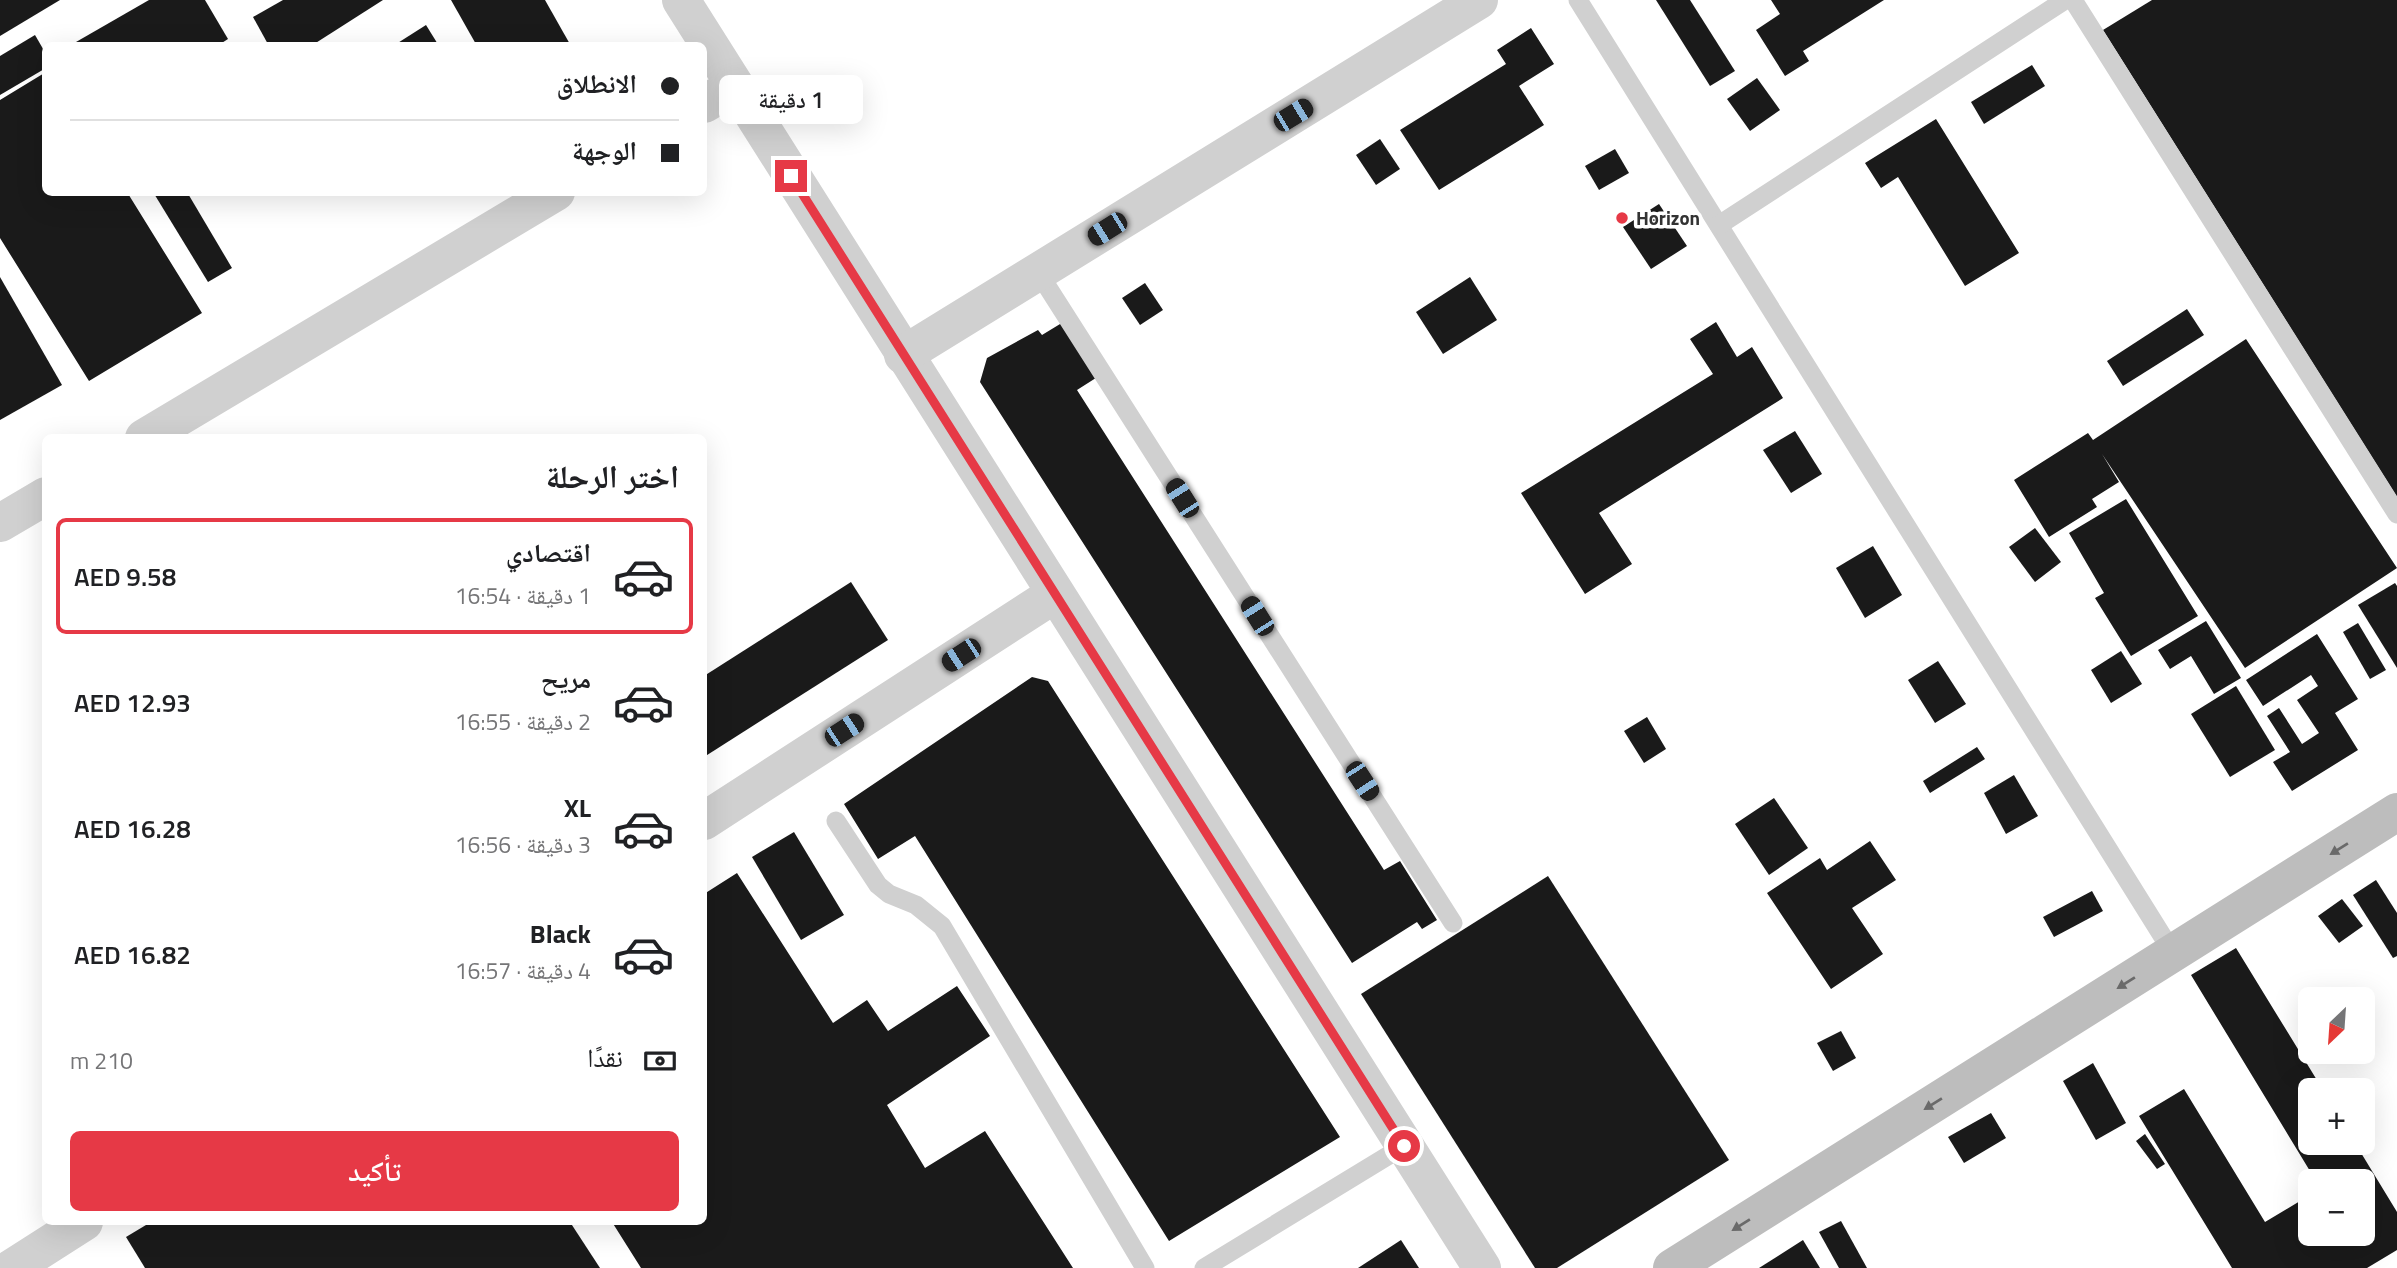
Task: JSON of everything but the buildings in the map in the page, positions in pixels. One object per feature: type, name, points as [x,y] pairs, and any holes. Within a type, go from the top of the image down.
[{"type":"main road","points":[[1671,1268],[2397,812]]},
{"type":"street","points":[[681,0],[698,42]]},
{"type":"street","points":[[903,355],[1479,0]]},
{"type":"street","points":[[707,65],[719,95],[903,355],[1482,1268]]},
{"type":"street","points":[[151,434],[548,196]]},
{"type":"street","points":[[0,523],[42,498]]},
{"type":"street","points":[[707,819],[1055,594]]},
{"type":"street","points":[[12,1268],[79,1225]]},
{"type":"lane","points":[[1578,0],[2173,953]]},
{"type":"lane","points":[[1719,225],[2065,0]]},
{"type":"lane","points":[[2073,0],[2397,514]]},
{"type":"lane","points":[[1038,272],[1452,923]]},
{"type":"lane","points":[[836,821],[878,885],[889,894],[916,905],[942,926],[1145,1268]]},
{"type":"lane","points":[[1204,1268],[1404,1146]]},
{"type":"place","name":"Horizon","points":[[1622,218]]},
{"type":"route","points":[[791,176],[1404,1146]]}]
